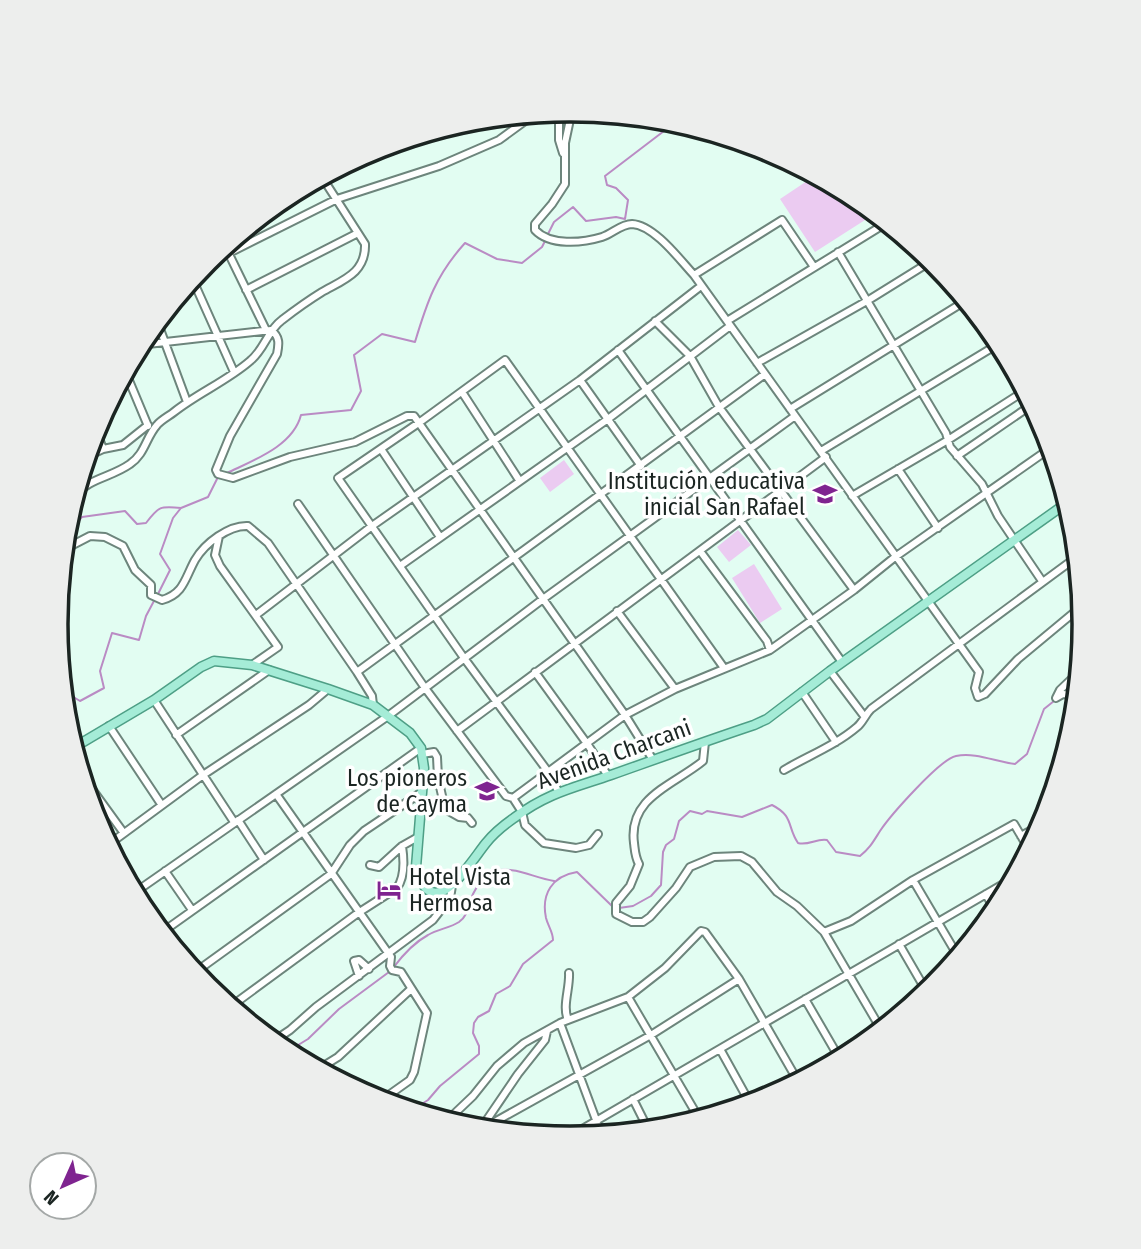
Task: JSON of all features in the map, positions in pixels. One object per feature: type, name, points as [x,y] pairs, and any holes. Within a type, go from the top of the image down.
[{"type":"main road","name":"Avenida Charcani","points":[[452,886],[488,840],[522,812],[558,791],[754,726],[767,719],[842,662],[1059,509]]},
{"type":"main road","points":[[82,742],[154,700],[201,667],[215,661],[252,665],[373,705],[410,733],[421,751],[424,775],[416,867],[423,885],[427,890],[437,893],[452,886]]},
{"type":"street","points":[[559,122],[559,140],[566,162]]},
{"type":"street","points":[[569,122],[565,143],[565,184],[535,223],[535,230],[550,240],[561,242],[602,237],[633,224],[649,231],[666,244],[694,275],[979,671],[975,688],[978,697],[985,694],[1018,659],[1073,614]]},
{"type":"street","points":[[237,249],[337,199],[439,166],[499,140],[519,125]]},
{"type":"street","points":[[154,343],[269,330],[322,292],[343,283],[358,268],[365,252],[365,244],[328,185]]},
{"type":"street","points":[[694,275],[782,220],[814,267]]},
{"type":"street","points":[[400,566],[608,419],[728,323],[878,228]]},
{"type":"street","points":[[246,290],[358,233]]},
{"type":"street","points":[[838,252],[957,456],[972,471],[998,516],[1042,581]]},
{"type":"street","points":[[230,255],[269,330],[278,338],[277,354],[230,436],[216,470],[218,474],[233,478],[290,457],[355,442],[407,416],[414,416],[625,715],[653,760]]},
{"type":"street","points":[[757,363],[923,266]]},
{"type":"street","points":[[257,615],[372,526],[580,380],[701,286]]},
{"type":"street","points":[[197,289],[234,372]]},
{"type":"street","points":[[143,887],[388,716],[543,599],[751,449],[793,412],[958,305]]},
{"type":"street","points":[[655,321],[690,356],[719,407],[854,590]]},
{"type":"street","points":[[89,484],[130,464],[145,449],[157,425],[250,361],[264,348],[269,330]]},
{"type":"street","points":[[162,333],[187,402]]},
{"type":"street","points":[[457,731],[781,490],[824,454],[990,349]]},
{"type":"street","points":[[618,350],[842,662]]},
{"type":"street","points":[[558,791],[549,773],[433,616],[338,478],[505,360],[724,668]]},
{"type":"street","points":[[357,672],[765,374]]},
{"type":"street","points":[[580,380],[641,466]]},
{"type":"street","points":[[130,383],[152,434]]},
{"type":"street","points":[[462,392],[520,480]]},
{"type":"street","points":[[852,496],[1017,396]]},
{"type":"street","points":[[957,456],[1025,410]]},
{"type":"street","points":[[99,451],[124,444],[148,425]]},
{"type":"street","points":[[101,445],[103,449]]},
{"type":"street","points":[[381,449],[440,537]]},
{"type":"street","points":[[513,798],[625,715],[724,668],[770,650],[895,557],[1043,454]]},
{"type":"street","points":[[898,468],[937,528]]},
{"type":"street","points":[[298,504],[425,688],[506,796],[513,798],[522,812],[525,825],[544,843],[576,848],[589,845],[598,834]]},
{"type":"street","points":[[75,544],[90,536],[123,546],[135,570],[151,586],[151,595],[162,600],[177,593],[185,583],[196,559],[229,528],[239,525],[254,529],[268,543],[357,672],[372,696],[373,705]]},
{"type":"street","points":[[219,536],[215,555],[220,566],[278,647],[252,665]]},
{"type":"street","points":[[699,551],[767,641],[770,650]]},
{"type":"street","points":[[784,769],[836,742],[861,724],[864,716],[1068,563]]},
{"type":"street","points":[[617,611],[675,690]]},
{"type":"street","points":[[176,735],[269,670]]},
{"type":"street","points":[[830,671],[864,716]]},
{"type":"street","points":[[535,672],[608,776]]},
{"type":"street","points":[[1067,695],[1056,698],[1069,681]]},
{"type":"street","points":[[116,838],[203,775],[309,705],[328,689]]},
{"type":"street","points":[[802,692],[836,742]]},
{"type":"street","points":[[154,700],[203,775],[264,860]]},
{"type":"street","points":[[109,726],[162,804]]},
{"type":"street","points":[[705,742],[703,761],[652,796],[639,809],[632,836],[635,857],[639,864],[630,886],[616,903],[616,914],[632,922],[643,922],[676,888],[690,867],[714,857],[741,856],[752,862],[776,892],[797,906],[824,932],[878,1022]]},
{"type":"street","points":[[170,927],[421,751],[433,752],[437,757],[438,781],[445,809],[459,817],[468,818],[472,823]]},
{"type":"street","points":[[424,775],[438,781]]},
{"type":"street","points":[[203,967],[331,874],[350,845],[364,831],[422,792]]},
{"type":"street","points":[[276,794],[391,958],[392,970],[401,972],[427,1013],[414,1072],[410,1080],[391,1094]]},
{"type":"street","points":[[100,800],[123,832]]},
{"type":"street","points":[[824,932],[851,921],[913,880],[1014,824],[1024,841]]},
{"type":"street","points":[[1021,836],[1028,832]]},
{"type":"street","points":[[370,865],[379,867],[402,846],[418,837]]},
{"type":"street","points":[[238,1001],[399,886],[403,871],[402,846]]},
{"type":"street","points":[[165,871],[192,910]]},
{"type":"street","points":[[913,880],[954,949]]},
{"type":"street","points":[[282,1035],[433,920],[450,898],[452,886]]},
{"type":"street","points":[[585,1127],[998,887]]},
{"type":"street","points":[[986,894],[990,901]]},
{"type":"street","points":[[455,1113],[510,1054],[524,1043],[560,1023],[628,997],[665,968],[702,931],[739,979],[794,1074]]},
{"type":"street","points":[[899,944],[922,983]]},
{"type":"street","points":[[359,976],[354,961],[359,960],[369,969]]},
{"type":"street","points":[[568,1020],[566,999],[570,988],[569,973]]},
{"type":"street","points":[[497,1121],[651,1035],[739,979]]},
{"type":"street","points":[[327,1064],[338,1058],[411,989]]},
{"type":"street","points":[[628,997],[695,1111]]},
{"type":"street","points":[[805,999],[835,1051]]},
{"type":"street","points":[[560,1023],[598,1126]]},
{"type":"street","points":[[488,1119],[545,1040],[547,1031]]},
{"type":"street","points":[[720,1049],[746,1095]]},
{"type":"street","points":[[632,1100],[643,1121]]},
{"type":"shaded area","points":[[806,181],[867,219],[815,252],[780,199]]},
{"type":"shaded area","points":[[564,460],[574,474],[550,492],[540,478]]},
{"type":"shaded area","points":[[738,530],[751,545],[729,562],[717,547]]},
{"type":"shaded area","points":[[754,564],[782,609],[760,623],[732,578]]},
{"type":"waterway","points":[[547,236],[554,222],[573,207],[586,221],[616,217],[625,219],[628,200],[616,188],[607,185],[605,176],[664,131]]},
{"type":"waterway","points":[[227,473],[281,444],[297,426],[301,415],[351,410],[361,391],[354,355],[382,334],[415,342],[434,290],[447,266],[465,243],[497,259],[522,263],[542,247],[545,241]]},
{"type":"waterway","points":[[158,594],[170,570],[160,554],[173,518],[181,508],[208,497],[218,477]]},
{"type":"waterway","points":[[79,520],[82,517],[125,511],[137,524],[146,523],[160,508],[181,508]]},
{"type":"waterway","points":[[74,697],[80,701],[104,688],[100,671],[112,633],[139,640],[146,616],[155,599]]},
{"type":"waterway","points":[[619,908],[633,906],[651,896],[661,885],[663,852],[666,845],[674,839],[679,821],[690,811],[742,817],[772,805],[784,813],[798,843],[827,840],[836,852],[860,856],[904,801],[949,759],[971,755],[1015,764],[1027,754],[1044,709],[1054,701]]},
{"type":"waterway","points":[[393,968],[423,938],[462,919],[481,881],[490,874],[510,870],[554,881]]},
{"type":"waterway","points":[[422,1104],[479,1054],[479,1046],[473,1033],[474,1023],[478,1017],[489,1011],[496,994],[510,986],[523,964],[553,940],[546,918],[545,901],[555,882],[577,872],[613,907]]},
{"type":"waterway","points":[[297,1046],[308,1039],[339,1009],[389,972]]},
{"type":"place","name":"Institución educativa inicial San Rafael","points":[[825,494]]},
{"type":"place","name":"Los pioneros de Cayma","points":[[487,791]]},
{"type":"place","name":"Hotel Vista Hermosa","points":[[389,890]]}]
